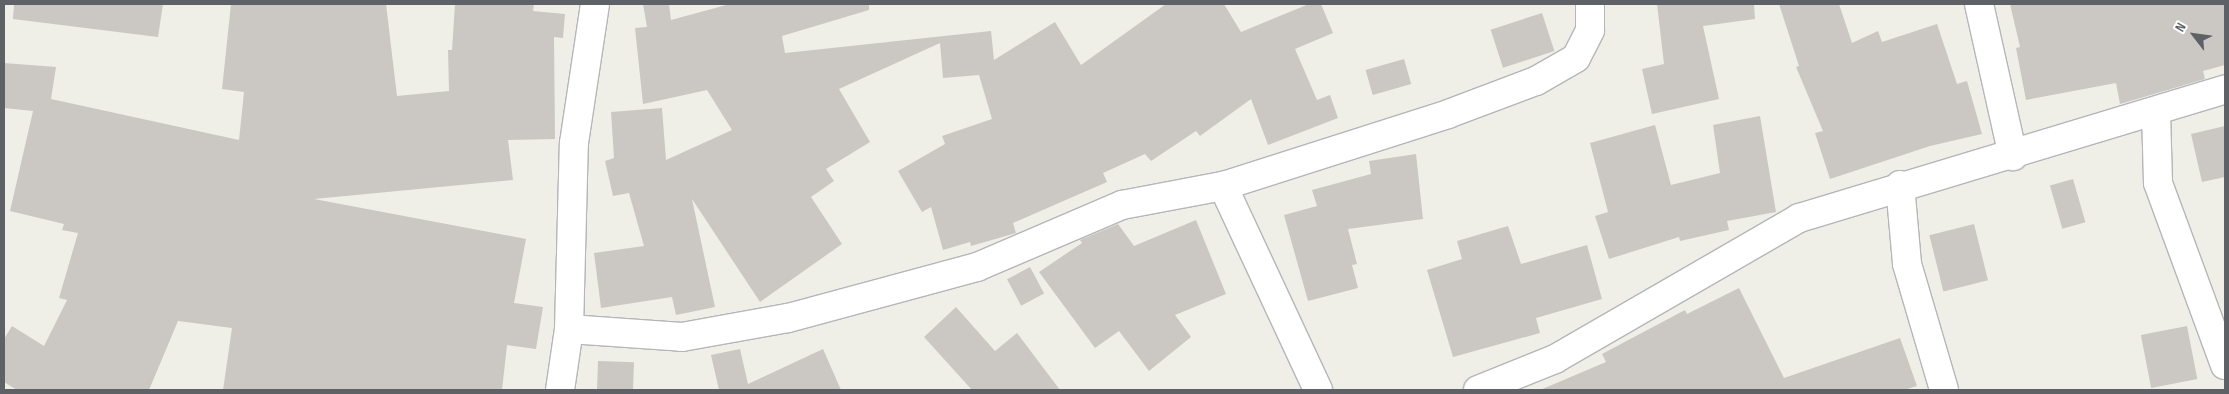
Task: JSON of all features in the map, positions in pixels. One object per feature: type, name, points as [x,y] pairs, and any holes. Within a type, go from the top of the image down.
[{"type":"street","points":[[560,390],[569,329],[574,142],[595,4]]},
{"type":"street","points":[[569,329],[682,337],[788,318],[977,268],[1122,205],[1223,186],[1448,114],[1536,82],[1576,58],[1590,30],[1590,4]]},
{"type":"street","points":[[1979,4],[2013,156]]},
{"type":"street","points":[[1478,390],[1555,359],[1799,218],[1900,185],[2013,156],[2225,89]]},
{"type":"street","points":[[2156,110],[2158,184],[2225,365]]},
{"type":"street","points":[[1900,185],[1907,264],[1944,390]]},
{"type":"street","points":[[1223,186],[1318,390]]},
{"type":"building","points":[[14,4],[163,4],[158,37],[13,19]]},
{"type":"building","points":[[231,4],[386,4],[397,96],[449,91],[448,50],[452,50],[455,4],[534,4],[533,11],[565,14],[563,38],[554,37],[555,139],[508,140],[513,180],[314,199],[526,239],[514,303],[543,307],[536,349],[507,345],[502,390],[223,390],[232,328],[178,321],[149,390],[17,390],[4,382],[4,339],[12,326],[44,346],[67,300],[59,298],[78,233],[62,230],[64,224],[10,211],[33,111],[4,108],[4,63],[56,67],[51,99],[239,140],[244,92],[222,89]]},
{"type":"building","points":[[643,4],[669,4],[671,20],[730,4],[869,4],[869,10],[782,36],[785,53],[991,31],[994,60],[1055,22],[1081,65],[1166,4],[1224,4],[1241,32],[1309,4],[1321,4],[1333,33],[1295,49],[1317,100],[1330,95],[1338,118],[1268,145],[1251,99],[1200,136],[1196,131],[1151,161],[1145,154],[1103,173],[1107,182],[1013,223],[1016,233],[971,246],[970,242],[943,250],[931,207],[922,212],[898,171],[945,144],[942,136],[992,119],[979,75],[943,78],[940,43],[839,89],[870,142],[826,169],[834,181],[811,197],[842,244],[760,302],[692,199],[715,307],[676,315],[672,297],[601,308],[594,253],[644,246],[629,193],[613,196],[605,161],[614,158],[611,112],[662,108],[666,160],[732,130],[707,90],[643,104],[635,28],[647,27]]},
{"type":"building","points":[[1657,4],[1754,4],[1755,19],[1703,26],[1719,99],[1652,114],[1642,69],[1664,64]]},
{"type":"building","points":[[1779,4],[1839,4],[1852,43],[1878,31],[1882,42],[1937,24],[1957,84],[1967,81],[1982,134],[1930,146],[1830,179],[1815,133],[1823,131],[1796,67],[1799,66]]},
{"type":"building","points":[[2010,4],[2225,4],[2225,65],[2203,71],[2205,79],[2120,104],[2116,83],[2026,100],[2016,48],[2020,47]]},
{"type":"building","points":[[1542,13],[1554,51],[1503,68],[1491,30]]},
{"type":"building","points":[[1404,59],[1411,84],[1373,95],[1366,70]]},
{"type":"building","points":[[1760,116],[1776,212],[1727,221],[1729,230],[1680,241],[1679,237],[1609,259],[1595,216],[1608,212],[1590,143],[1655,125],[1671,185],[1720,173],[1713,125]]},
{"type":"building","points":[[2225,126],[2225,177],[2202,182],[2191,134]]},
{"type":"building","points":[[1416,154],[1423,219],[1348,229],[1357,264],[1352,265],[1358,288],[1308,301],[1284,215],[1317,206],[1312,190],[1371,174],[1369,161]]},
{"type":"building","points":[[2073,179],[2085,222],[2062,229],[2050,186]]},
{"type":"building","points":[[1196,220],[1226,294],[1175,315],[1191,337],[1149,371],[1119,331],[1095,348],[1039,272],[1082,243],[1080,240],[1118,224],[1134,246]]},
{"type":"building","points":[[1974,224],[1988,280],[1943,291],[1929,235]]},
{"type":"building","points":[[1508,226],[1521,264],[1587,245],[1602,299],[1536,318],[1540,333],[1453,357],[1427,270],[1462,259],[1457,241]]},
{"type":"building","points":[[1030,267],[1044,293],[1021,306],[1007,279]]},
{"type":"building","points":[[1739,288],[1784,378],[1900,338],[1917,386],[1904,390],[1540,390],[1606,362],[1602,354],[1685,310],[1687,314]]},
{"type":"building","points":[[956,307],[995,351],[1017,333],[1060,390],[972,390],[924,337]]},
{"type":"building","points":[[2187,326],[2197,379],[2151,388],[2141,335]]},
{"type":"building","points":[[740,349],[748,384],[823,349],[841,390],[719,390],[711,355]]},
{"type":"building","points":[[598,361],[634,362],[633,390],[597,390]]}]
